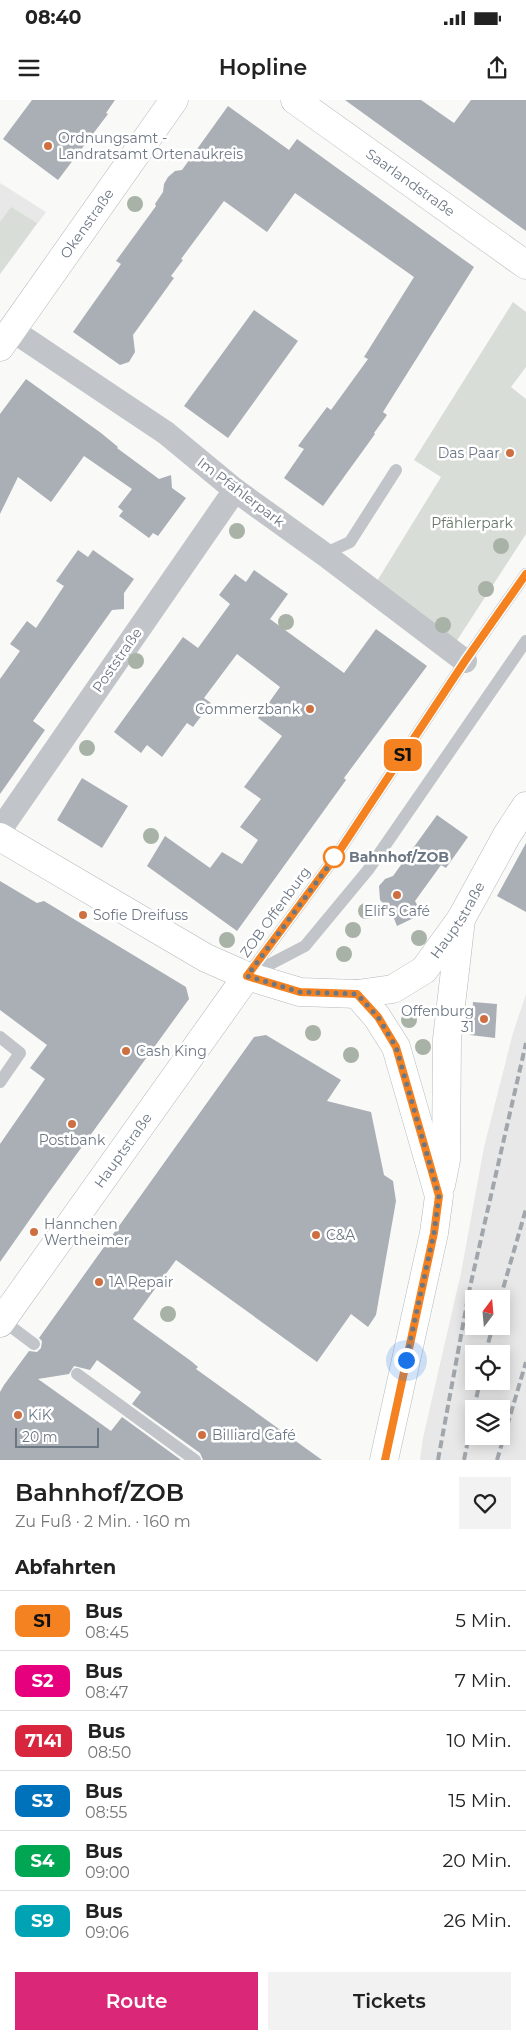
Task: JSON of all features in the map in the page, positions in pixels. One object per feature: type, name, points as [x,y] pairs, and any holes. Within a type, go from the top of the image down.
[{"type":"street","name":"Okenstraße","points":[[6,339],[174,100]]},
{"type":"street","name":"Saarlandstraße","points":[[295,100],[526,265]]},
{"type":"street","name":"Im Pfählerpark","points":[[6,339],[166,433],[235,490],[324,554],[458,656]]},
{"type":"street","name":"Poststraße","points":[[0,830],[235,490]]},
{"type":"street","name":"Hauptstraße","points":[[0,837],[206,958],[247,976],[300,992],[357,994],[393,989],[424,970],[461,919],[507,834],[526,806]]},
{"type":"street","points":[[384,1460],[434,1233],[446,1160],[447,1039],[461,919]]},
{"type":"street","name":"Hauptstraße","points":[[1,1321],[247,976]]},
{"type":"street","points":[[357,994],[378,1017],[396,1047],[439,1196]]},
{"type":"lane","points":[[324,554],[350,542],[396,470]]},
{"type":"lane","name":"ZOB Offenburg","points":[[247,976],[336,856],[458,656],[526,574]]},
{"type":"lane","name":"ZOB Offenburg","points":[[247,976],[305,946],[368,870],[526,641]]},
{"type":"lane","points":[[0,1037],[20,1053],[0,1082]]},
{"type":"lane","points":[[1,1321],[34,1344]]},
{"type":"lane","points":[[77,1374],[196,1460]]},
{"type":"shaded area","points":[[0,183],[46,212],[0,274]]},
{"type":"shaded area","points":[[526,994],[526,1460],[420,1460],[423,1438],[461,1273],[484,1147],[513,1033]]},
{"type":"green space","points":[[11,207],[37,223],[0,274],[0,222]]},
{"type":"green space","name":"Pfählerpark","points":[[513,302],[526,312],[526,367],[511,387],[526,399],[526,534],[452,648],[374,586],[441,477],[414,460]]},
{"type":"building","name":"Ordnungsamt - Landratsamt Ortenaukreis","points":[[32,100],[115,100],[106,113],[108,114],[58,180],[3,139]]},
{"type":"building","points":[[345,100],[421,100],[454,123],[471,100],[526,100],[526,231]]},
{"type":"building","points":[[228,106],[289,150],[297,139],[474,267],[383,412],[387,415],[375,434],[323,506],[284,478],[304,449],[298,446],[327,407],[331,410],[368,359],[364,357],[414,277],[295,193],[267,232],[224,201],[181,259],[183,260],[171,276],[174,278],[133,335],[135,352],[129,362],[120,365],[73,332],[121,264],[116,261],[156,206],[155,204],[163,192],[164,184],[168,177],[175,171],[182,170]]},
{"type":"building","points":[[254,310],[298,341],[228,438],[184,406]]},
{"type":"building","points":[[26,379],[101,433],[117,448],[159,479],[171,475],[172,488],[186,498],[158,536],[153,533],[149,538],[119,516],[123,511],[118,507],[132,489],[84,456],[51,502],[18,477],[0,514],[0,414]]},
{"type":"building","points":[[78,550],[88,557],[93,550],[134,579],[124,593],[124,609],[112,610],[33,721],[45,730],[0,794],[0,679],[20,651],[10,644],[27,621],[36,628],[64,586],[56,581]]},
{"type":"building","points":[[254,570],[288,594],[270,619],[344,673],[376,629],[427,666],[344,778],[346,780],[237,931],[147,866],[165,836],[210,868],[222,852],[242,864],[258,840],[240,827],[261,799],[244,787],[282,736],[258,718],[280,687],[237,654],[204,698],[211,703],[193,727],[187,723],[162,757],[147,745],[141,753],[114,732],[183,637],[198,648],[230,604],[219,595],[235,574],[246,582]]},
{"type":"building","points":[[82,778],[128,806],[102,848],[57,820]]},
{"type":"building","points":[[437,815],[468,837],[446,868],[441,865],[415,901],[422,914],[397,926],[391,911],[380,900],[379,886],[385,879],[393,876]]},
{"type":"building","points":[[526,843],[526,912],[497,896]]},
{"type":"building","points":[[0,881],[37,903],[44,901],[186,987],[189,999],[0,1262],[0,1144],[45,1079],[30,1068],[47,1045],[0,1010]]},
{"type":"building","points":[[473,1002],[497,1004],[495,1038],[470,1035]]},
{"type":"building","points":[[266,1035],[341,1080],[327,1101],[371,1112],[384,1175],[393,1181],[396,1201],[376,1315],[368,1327],[351,1314],[317,1362],[176,1260],[133,1319],[191,1361],[198,1367],[196,1369],[322,1460],[203,1460],[200,1453],[132,1404],[141,1392],[97,1360],[90,1370],[74,1366],[69,1374],[38,1379],[111,1431],[122,1417],[181,1460],[0,1460],[0,1392],[4,1385],[29,1351],[37,1352],[41,1348],[42,1341],[39,1338],[254,1037]]},
{"type":"railway","points":[[438,1460],[470,1287],[526,1043]]},
{"type":"railway","points":[[503,1290],[526,1209]]},
{"type":"railway","points":[[488,1345],[490,1335]]},
{"type":"railway","points":[[497,1460],[526,1362]]},
{"type":"railway","points":[[476,1400],[478,1390]]},
{"type":"railway","points":[[464,1460],[467,1445]]},
{"type":"bus line","name":"S1","points":[[385,1460],[434,1233],[439,1196],[428,1155],[396,1047],[378,1017],[357,994],[300,992],[247,976],[336,856],[465,661],[526,574]]},
{"type":"place","name":"Ordnungsamt - Landratsamt Ortenaukreis","points":[[48,146]]},
{"type":"place","name":"Das Paar","points":[[510,453]]},
{"type":"place","name":"Commerzbank","points":[[310,709]]},
{"type":"place","name":"Bahnhof/ZOB","points":[[334,857]]},
{"type":"place","name":"Elif's Café","points":[[397,895]]},
{"type":"place","name":"Sofie Dreifuss","points":[[83,915]]},
{"type":"place","name":"Offenburg 31","points":[[484,1019]]},
{"type":"place","name":"Cash King","points":[[126,1051]]},
{"type":"place","name":"Postbank","points":[[72,1124]]},
{"type":"place","name":"Hannchen Wertheimer","points":[[34,1232]]},
{"type":"place","name":"C&A","points":[[316,1235]]},
{"type":"place","name":"1A Repair","points":[[99,1282]]},
{"type":"place","name":"KiK","points":[[18,1415]]},
{"type":"place","name":"Billiard Café","points":[[202,1435]]},
{"type":"route","points":[[334,857],[336,856],[247,976],[300,992],[357,994],[378,1017],[396,1047],[439,1196],[434,1233],[406,1360]]}]
